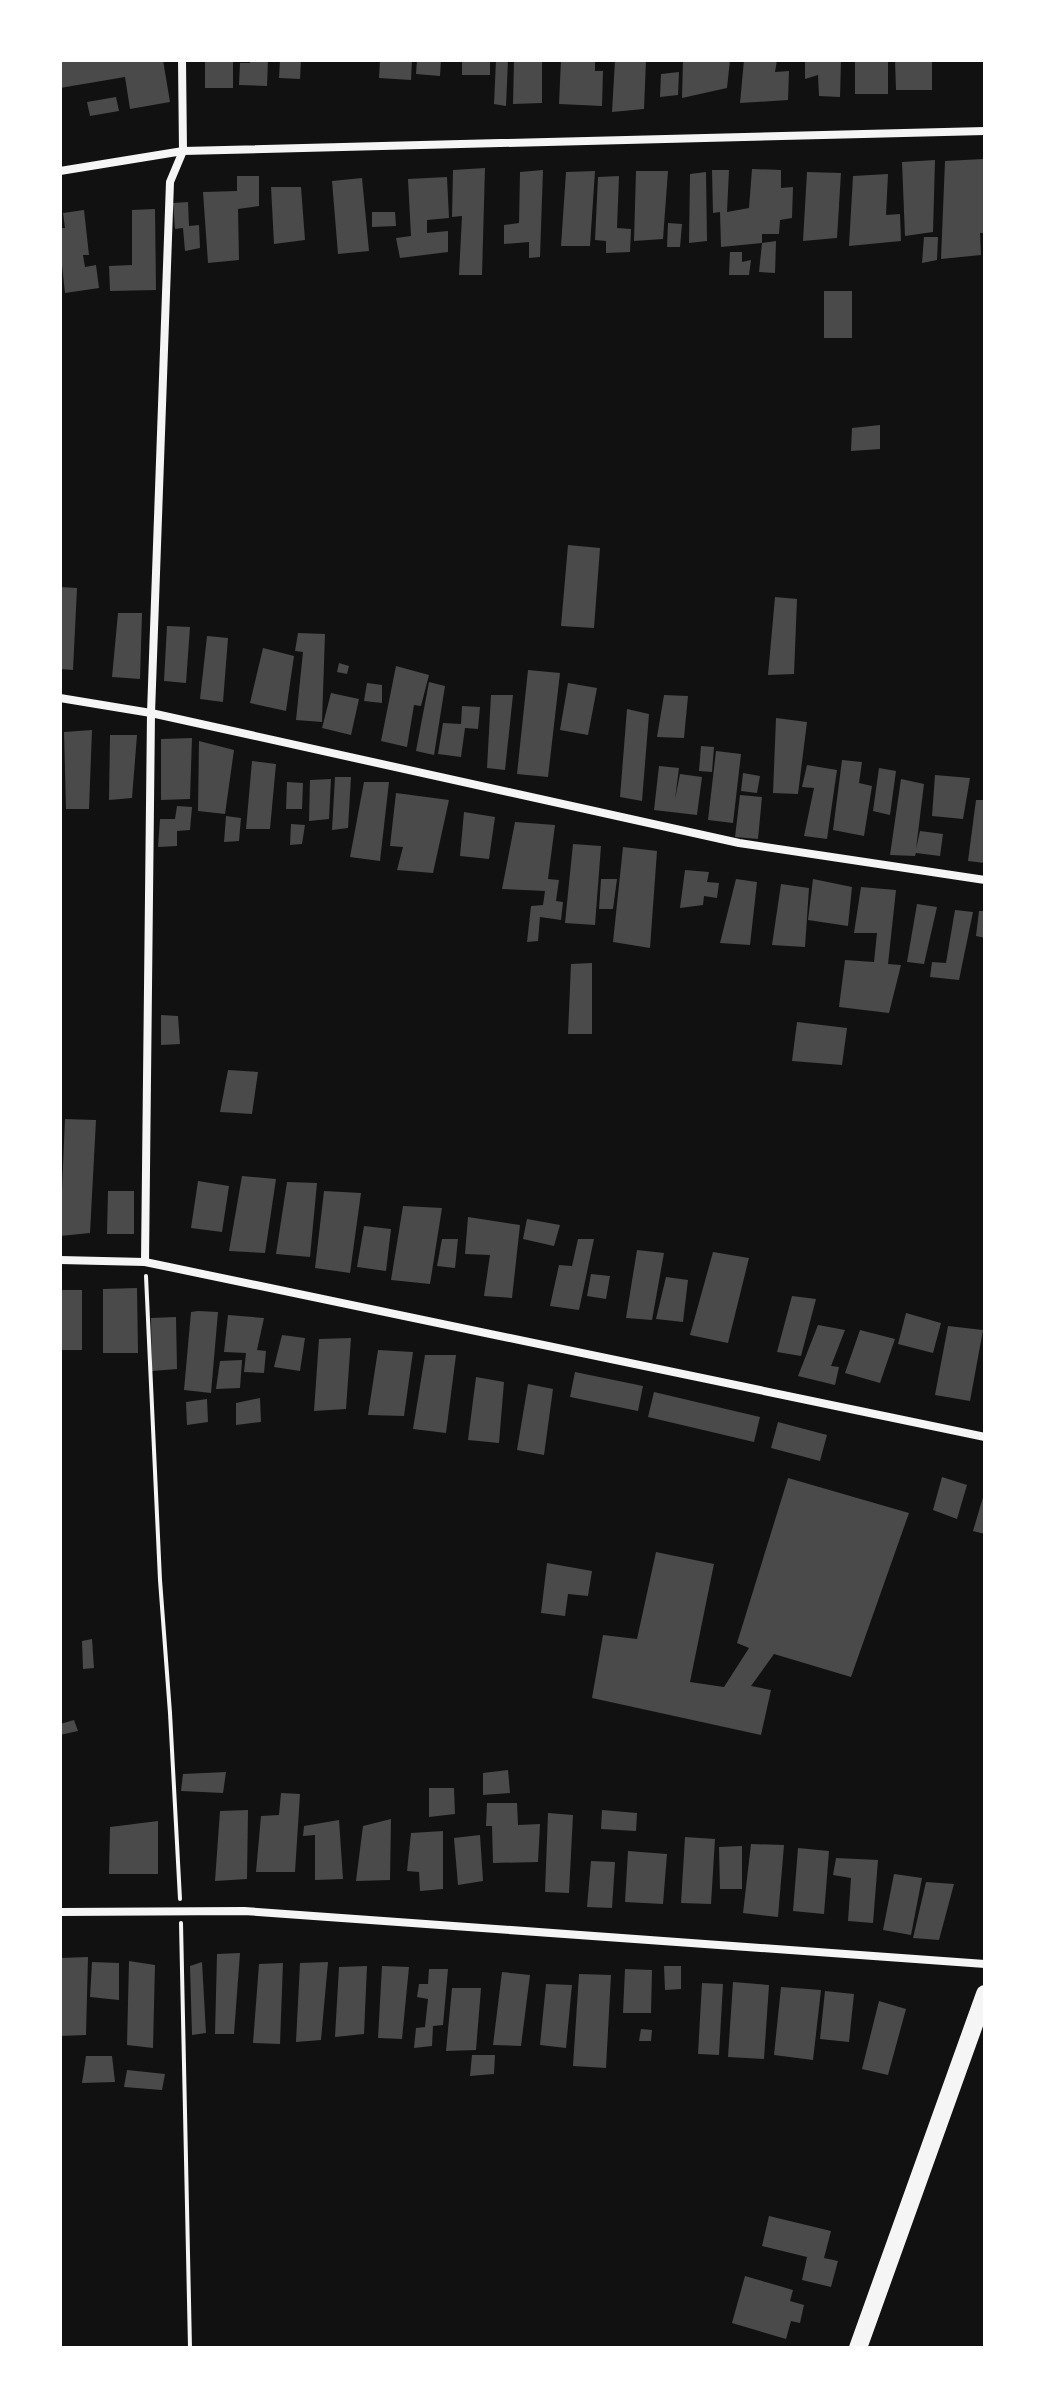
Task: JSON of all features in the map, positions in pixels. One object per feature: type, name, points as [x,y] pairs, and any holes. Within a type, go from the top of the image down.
[{"type":"main road","points":[[858,2348],[985,1994]]},
{"type":"street","points":[[145,1262],[151,713],[170,182],[183,151],[182,60]]},
{"type":"street","points":[[60,171],[183,151],[985,131]]},
{"type":"street","points":[[60,698],[151,713],[739,843],[985,880]]},
{"type":"street","points":[[60,1260],[145,1262],[985,1437]]},
{"type":"street","points":[[60,1912],[244,1911],[985,1964]]},
{"type":"path","points":[[145,1262],[160,1580],[181,1911],[190,2348]]},
{"type":"building","points":[[60,60],[163,60],[170,102],[130,109],[125,77],[60,88]]},
{"type":"building","points":[[205,60],[233,60],[233,88],[205,88]]},
{"type":"building","points":[[250,60],[268,60],[267,86],[239,85],[240,63],[250,63]]},
{"type":"building","points":[[280,60],[301,60],[300,79],[279,78]]},
{"type":"building","points":[[380,60],[412,60],[411,80],[379,78]]},
{"type":"building","points":[[417,60],[441,60],[440,76],[416,74]]},
{"type":"building","points":[[462,60],[490,60],[490,75],[462,75]]},
{"type":"building","points":[[496,60],[508,60],[506,106],[494,104]]},
{"type":"building","points":[[514,60],[542,60],[542,103],[513,104]]},
{"type":"building","points":[[561,60],[595,60],[595,71],[603,71],[602,106],[559,104]]},
{"type":"building","points":[[615,60],[646,60],[644,109],[612,112]]},
{"type":"building","points":[[683,60],[730,60],[727,88],[682,98]]},
{"type":"building","points":[[744,60],[777,60],[775,72],[789,71],[788,100],[740,103]]},
{"type":"building","points":[[805,60],[841,60],[840,97],[819,96],[818,75],[805,79]]},
{"type":"building","points":[[855,60],[888,60],[888,94],[855,94]]},
{"type":"building","points":[[895,60],[932,60],[932,90],[896,90]]},
{"type":"building","points":[[679,72],[678,95],[660,97],[661,74]]},
{"type":"building","points":[[116,97],[119,111],[90,116],[87,102]]},
{"type":"building","points":[[983,159],[985,233],[980,233],[981,255],[941,259],[945,161]]},
{"type":"building","points":[[935,160],[933,232],[905,236],[902,162]]},
{"type":"building","points":[[485,168],[482,275],[459,275],[462,216],[452,217],[453,170]]},
{"type":"building","points":[[752,169],[781,170],[781,188],[793,187],[792,218],[780,220],[779,234],[762,234],[762,243],[721,247],[720,212],[713,213],[712,170],[729,170],[727,212],[749,208]]},
{"type":"building","points":[[543,170],[540,257],[529,258],[529,242],[504,244],[504,225],[519,223],[520,172]]},
{"type":"building","points":[[595,171],[590,246],[561,246],[566,172]]},
{"type":"building","points":[[636,171],[668,171],[663,239],[634,241]]},
{"type":"building","points":[[706,172],[707,241],[689,243],[690,174]]},
{"type":"building","points":[[807,172],[841,173],[837,238],[803,241]]},
{"type":"building","points":[[888,174],[886,215],[900,214],[901,241],[849,246],[853,176]]},
{"type":"building","points":[[237,176],[259,176],[259,206],[238,209],[239,260],[208,263],[203,192],[237,191]]},
{"type":"building","points":[[619,176],[617,228],[631,229],[630,252],[606,253],[606,241],[595,240],[598,177]]},
{"type":"building","points":[[447,177],[449,218],[427,220],[427,233],[448,231],[448,252],[400,258],[396,238],[411,236],[408,179]]},
{"type":"building","points":[[362,178],[369,251],[338,254],[332,181]]},
{"type":"building","points":[[271,187],[301,187],[305,240],[274,244]]},
{"type":"building","points":[[188,202],[189,226],[199,225],[200,248],[185,251],[183,228],[175,229],[173,203]]},
{"type":"building","points":[[155,209],[156,290],[110,291],[109,266],[132,265],[132,210]]},
{"type":"building","points":[[84,210],[89,255],[83,255],[85,267],[96,265],[99,288],[65,293],[60,247],[60,228],[65,228],[63,213]]},
{"type":"building","points":[[372,212],[395,212],[396,226],[372,227]]},
{"type":"building","points":[[668,223],[682,224],[680,247],[667,247]]},
{"type":"building","points":[[924,237],[938,237],[937,260],[922,263]]},
{"type":"building","points":[[776,241],[775,273],[759,272],[762,243]]},
{"type":"building","points":[[730,252],[742,252],[742,262],[751,260],[749,275],[729,275]]},
{"type":"building","points":[[824,291],[852,291],[852,338],[824,338]]},
{"type":"building","points":[[880,425],[880,449],[851,451],[852,428]]},
{"type":"building","points":[[568,545],[600,548],[594,628],[561,626]]},
{"type":"building","points":[[60,587],[77,588],[73,670],[60,669]]},
{"type":"building","points":[[775,597],[797,599],[794,674],[768,675]]},
{"type":"building","points":[[118,613],[142,613],[140,679],[112,677]]},
{"type":"building","points":[[167,626],[190,627],[186,683],[164,681]]},
{"type":"building","points":[[298,633],[325,634],[322,722],[296,720],[303,652],[295,651]]},
{"type":"building","points":[[207,636],[228,638],[223,702],[200,699]]},
{"type":"building","points":[[263,648],[294,656],[286,711],[250,703]]},
{"type":"building","points":[[339,663],[349,666],[347,674],[337,672]]},
{"type":"building","points":[[396,666],[429,675],[421,706],[414,705],[407,747],[381,741]]},
{"type":"building","points":[[528,670],[560,673],[548,777],[517,774]]},
{"type":"building","points":[[429,682],[445,686],[434,755],[416,751]]},
{"type":"building","points":[[367,683],[382,685],[382,703],[364,701]]},
{"type":"building","points":[[568,683],[597,688],[588,735],[560,730]]},
{"type":"building","points":[[331,693],[359,699],[351,735],[322,728]]},
{"type":"building","points":[[491,695],[513,695],[505,770],[487,768]]},
{"type":"building","points":[[664,695],[688,696],[684,738],[657,737]]},
{"type":"building","points":[[462,706],[480,707],[478,729],[465,728],[461,757],[438,754],[443,723],[461,724]]},
{"type":"building","points":[[627,709],[649,714],[642,801],[620,797]]},
{"type":"building","points":[[776,718],[807,722],[798,794],[773,793]]},
{"type":"building","points":[[92,730],[89,809],[66,809],[64,732]]},
{"type":"building","points":[[110,735],[137,735],[132,798],[109,800]]},
{"type":"building","points":[[192,738],[190,799],[161,800],[161,739]]},
{"type":"building","points":[[199,741],[234,750],[225,814],[198,811]]},
{"type":"building","points":[[701,746],[714,747],[712,772],[699,771]]},
{"type":"building","points":[[716,751],[741,754],[733,823],[708,820]]},
{"type":"building","points":[[842,760],[862,762],[859,783],[872,786],[864,836],[833,830]]},
{"type":"building","points":[[252,761],[276,764],[270,829],[246,829]]},
{"type":"building","points":[[807,765],[837,770],[827,839],[804,836],[814,788],[802,787]]},
{"type":"building","points":[[659,766],[679,768],[675,799],[680,774],[702,777],[697,815],[654,810]]},
{"type":"building","points":[[879,768],[896,771],[890,815],[873,811]]},
{"type":"building","points":[[743,773],[760,776],[757,793],[741,791]]},
{"type":"building","points":[[935,775],[970,778],[963,819],[932,816]]},
{"type":"building","points":[[335,777],[351,777],[348,828],[332,830]]},
{"type":"building","points":[[331,779],[329,819],[309,821],[310,780]]},
{"type":"building","points":[[901,779],[924,784],[916,849],[920,831],[943,834],[940,856],[916,853],[915,856],[890,855]]},
{"type":"building","points":[[287,782],[303,783],[302,809],[286,809]]},
{"type":"building","points":[[364,782],[389,782],[380,861],[350,857]]},
{"type":"building","points":[[396,793],[449,800],[433,873],[397,870],[403,847],[390,846]]},
{"type":"building","points":[[740,795],[762,797],[758,839],[735,837]]},
{"type":"building","points":[[976,800],[985,800],[985,863],[968,861]]},
{"type":"building","points":[[177,806],[192,807],[190,830],[177,831],[177,846],[158,847],[160,819],[175,819]]},
{"type":"building","points":[[464,812],[495,817],[489,859],[460,856]]},
{"type":"building","points":[[226,816],[241,818],[239,841],[224,842]]},
{"type":"building","points":[[515,822],[555,825],[548,879],[559,880],[556,901],[563,902],[561,920],[540,917],[538,941],[527,942],[531,906],[543,905],[545,891],[502,889]]},
{"type":"building","points":[[291,824],[305,825],[302,844],[290,845]]},
{"type":"building","points":[[573,844],[601,846],[595,925],[565,923]]},
{"type":"building","points":[[623,847],[657,851],[650,948],[613,942]]},
{"type":"building","points":[[685,870],[709,872],[707,882],[719,883],[717,898],[704,896],[703,905],[680,908]]},
{"type":"building","points":[[601,879],[617,879],[613,909],[599,909]]},
{"type":"building","points":[[736,879],[757,882],[750,945],[720,943]]},
{"type":"building","points":[[813,879],[852,887],[848,926],[808,920]]},
{"type":"building","points":[[781,884],[809,888],[805,947],[772,945]]},
{"type":"building","points":[[861,887],[896,890],[888,964],[901,965],[889,1013],[839,1007],[845,960],[874,962],[877,933],[854,933]]},
{"type":"building","points":[[917,904],[937,907],[924,964],[907,962]]},
{"type":"building","points":[[955,910],[973,912],[959,980],[930,977],[932,962],[946,963]]},
{"type":"building","points":[[979,911],[985,911],[985,938],[976,936]]},
{"type":"building","points":[[592,963],[592,1034],[568,1034],[571,964]]},
{"type":"building","points":[[161,1015],[178,1016],[180,1044],[161,1045]]},
{"type":"building","points":[[797,1022],[847,1028],[842,1065],[792,1061]]},
{"type":"building","points":[[228,1070],[258,1072],[252,1114],[220,1112]]},
{"type":"building","points":[[65,1119],[96,1120],[90,1233],[60,1236]]},
{"type":"building","points":[[242,1176],[276,1179],[265,1253],[229,1251]]},
{"type":"building","points":[[198,1181],[229,1186],[222,1232],[191,1228]]},
{"type":"building","points":[[287,1182],[317,1183],[310,1257],[276,1254]]},
{"type":"building","points":[[108,1191],[134,1191],[134,1234],[107,1234]]},
{"type":"building","points":[[324,1191],[361,1193],[350,1273],[315,1268]]},
{"type":"building","points":[[403,1206],[442,1208],[430,1284],[391,1280]]},
{"type":"building","points":[[468,1217],[520,1225],[512,1298],[484,1296],[490,1255],[465,1254]]},
{"type":"building","points":[[527,1219],[560,1225],[554,1246],[523,1239]]},
{"type":"building","points":[[364,1226],[391,1229],[386,1271],[357,1267]]},
{"type":"building","points":[[442,1239],[458,1239],[455,1268],[437,1266]]},
{"type":"building","points":[[578,1239],[594,1239],[579,1310],[550,1306],[559,1265],[572,1266]]},
{"type":"building","points":[[637,1250],[664,1253],[652,1320],[626,1318]]},
{"type":"building","points":[[713,1252],[749,1258],[728,1343],[690,1335]]},
{"type":"building","points":[[591,1274],[610,1276],[606,1299],[587,1296]]},
{"type":"building","points":[[666,1277],[688,1280],[683,1322],[656,1319]]},
{"type":"building","points":[[137,1288],[138,1353],[103,1353],[103,1289]]},
{"type":"building","points":[[60,1290],[82,1290],[82,1350],[60,1350]]},
{"type":"building","points":[[792,1296],[816,1299],[801,1356],[777,1352]]},
{"type":"building","points":[[191,1312],[218,1312],[211,1393],[184,1390]]},
{"type":"building","points":[[906,1313],[941,1323],[933,1353],[898,1344]]},
{"type":"building","points":[[228,1315],[264,1318],[257,1350],[266,1351],[264,1373],[244,1372],[246,1353],[224,1352]]},
{"type":"building","points":[[176,1317],[177,1369],[152,1371],[151,1318]]},
{"type":"building","points":[[818,1325],[845,1330],[831,1366],[839,1367],[835,1385],[798,1376]]},
{"type":"building","points":[[948,1326],[983,1330],[970,1401],[935,1395]]},
{"type":"building","points":[[860,1330],[895,1339],[880,1383],[845,1373]]},
{"type":"building","points":[[282,1335],[305,1338],[300,1371],[274,1367]]},
{"type":"building","points":[[351,1338],[346,1409],[314,1411],[319,1339]]},
{"type":"building","points":[[378,1350],[413,1352],[404,1416],[368,1415]]},
{"type":"building","points":[[425,1355],[456,1355],[446,1433],[413,1429]]},
{"type":"building","points":[[242,1360],[240,1388],[216,1389],[220,1361]]},
{"type":"building","points":[[575,1372],[643,1386],[638,1411],[570,1397]]},
{"type":"building","points":[[476,1377],[504,1382],[499,1443],[468,1440]]},
{"type":"building","points":[[528,1384],[553,1389],[544,1455],[517,1450]]},
{"type":"building","points":[[654,1392],[760,1417],[754,1442],[648,1417]]},
{"type":"building","points":[[260,1398],[261,1422],[236,1425],[236,1403]]},
{"type":"building","points":[[207,1399],[208,1422],[187,1425],[186,1402]]},
{"type":"building","points":[[778,1422],[827,1435],[820,1461],[771,1448]]},
{"type":"building","points":[[942,1477],[967,1485],[957,1519],[933,1510]]},
{"type":"building","points":[[788,1478],[909,1513],[851,1677],[774,1654],[751,1686],[771,1690],[761,1735],[592,1698],[603,1635],[637,1639],[656,1552],[714,1564],[690,1682],[724,1687],[749,1648],[737,1643]]},
{"type":"building","points":[[985,1494],[985,1534],[973,1531]]},
{"type":"building","points":[[547,1563],[592,1571],[588,1596],[568,1594],[565,1616],[541,1613]]},
{"type":"building","points":[[92,1639],[94,1668],[83,1669],[82,1641]]},
{"type":"building","points":[[74,1720],[78,1731],[60,1735],[60,1724]]},
{"type":"building","points":[[508,1770],[510,1793],[483,1795],[483,1773]]},
{"type":"building","points":[[226,1772],[223,1793],[181,1791],[183,1774]]},
{"type":"building","points":[[429,1788],[454,1788],[455,1814],[429,1817]]},
{"type":"building","points":[[281,1793],[300,1794],[295,1872],[256,1872],[261,1816],[279,1815]]},
{"type":"building","points":[[487,1803],[517,1803],[518,1825],[540,1824],[538,1862],[493,1863],[492,1826],[486,1826]]},
{"type":"building","points":[[248,1810],[247,1879],[215,1881],[220,1811]]},
{"type":"building","points":[[602,1810],[637,1813],[636,1831],[601,1829]]},
{"type":"building","points":[[548,1813],[573,1815],[569,1893],[545,1892]]},
{"type":"building","points":[[391,1819],[390,1880],[356,1881],[363,1826]]},
{"type":"building","points":[[339,1820],[343,1879],[315,1880],[315,1835],[303,1836],[304,1826]]},
{"type":"building","points":[[158,1821],[158,1874],[109,1874],[110,1827]]},
{"type":"building","points":[[443,1831],[443,1889],[420,1891],[419,1872],[407,1871],[411,1833]]},
{"type":"building","points":[[480,1835],[483,1881],[458,1885],[454,1838]]},
{"type":"building","points":[[685,1837],[715,1839],[711,1904],[681,1903]]},
{"type":"building","points":[[751,1844],[784,1845],[778,1917],[743,1913]]},
{"type":"building","points":[[742,1846],[742,1889],[720,1889],[719,1847]]},
{"type":"building","points":[[798,1848],[829,1851],[824,1914],[793,1911]]},
{"type":"building","points":[[628,1851],[667,1854],[663,1904],[625,1902]]},
{"type":"building","points":[[836,1858],[878,1860],[873,1923],[848,1921],[851,1878],[833,1875]]},
{"type":"building","points":[[591,1861],[615,1862],[612,1908],[587,1907]]},
{"type":"building","points":[[894,1874],[922,1878],[911,1935],[883,1930]]},
{"type":"building","points":[[926,1882],[954,1884],[939,1940],[913,1938]]},
{"type":"building","points":[[240,1953],[234,2034],[215,2034],[217,1954]]},
{"type":"building","points":[[88,1957],[86,2035],[60,2036],[60,1958]]},
{"type":"building","points":[[129,1961],[155,1965],[153,2048],[127,2045]]},
{"type":"building","points":[[92,1962],[119,1963],[119,2000],[90,1997]]},
{"type":"building","points":[[202,1962],[206,2033],[192,2035],[190,1966]]},
{"type":"building","points":[[328,1962],[321,2040],[296,2042],[300,1963]]},
{"type":"building","points":[[283,1963],[280,2044],[253,2043],[259,1964]]},
{"type":"building","points":[[367,1966],[364,2034],[335,2037],[339,1967]]},
{"type":"building","points":[[382,1966],[409,1967],[402,2039],[378,2038]]},
{"type":"building","points":[[664,1966],[681,1966],[681,1989],[665,1990]]},
{"type":"building","points":[[429,1969],[448,1969],[443,2025],[433,2026],[432,2046],[414,2048],[416,2028],[425,2027],[428,1999],[417,1997],[419,1984],[428,1984]]},
{"type":"building","points":[[625,1969],[652,1970],[651,2013],[623,2013]]},
{"type":"building","points":[[502,1972],[530,1975],[521,2046],[493,2045]]},
{"type":"building","points":[[579,1974],[611,1975],[606,2068],[573,2066]]},
{"type":"building","points":[[733,1982],[769,1985],[764,2059],[728,2057]]},
{"type":"building","points":[[702,1983],[723,1984],[719,2055],[698,2054]]},
{"type":"building","points":[[546,1984],[572,1985],[566,2048],[540,2045]]},
{"type":"building","points":[[781,1987],[821,1990],[813,2060],[774,2055]]},
{"type":"building","points":[[452,1988],[481,1988],[476,2050],[446,2051]]},
{"type":"building","points":[[825,1991],[854,1994],[849,2042],[820,2039]]},
{"type":"building","points":[[879,2001],[906,2009],[888,2075],[862,2069]]},
{"type":"building","points":[[641,2029],[652,2030],[651,2041],[639,2041]]},
{"type":"building","points":[[472,2055],[495,2055],[494,2074],[470,2076]]},
{"type":"building","points":[[86,2056],[112,2056],[115,2082],[82,2083]]},
{"type":"building","points":[[127,2070],[165,2074],[162,2090],[124,2087]]},
{"type":"building","points":[[769,2216],[831,2231],[824,2258],[838,2261],[831,2287],[802,2280],[807,2257],[762,2246]]},
{"type":"building","points":[[745,2276],[793,2290],[790,2301],[804,2305],[800,2323],[791,2321],[786,2339],[732,2323]]}]
